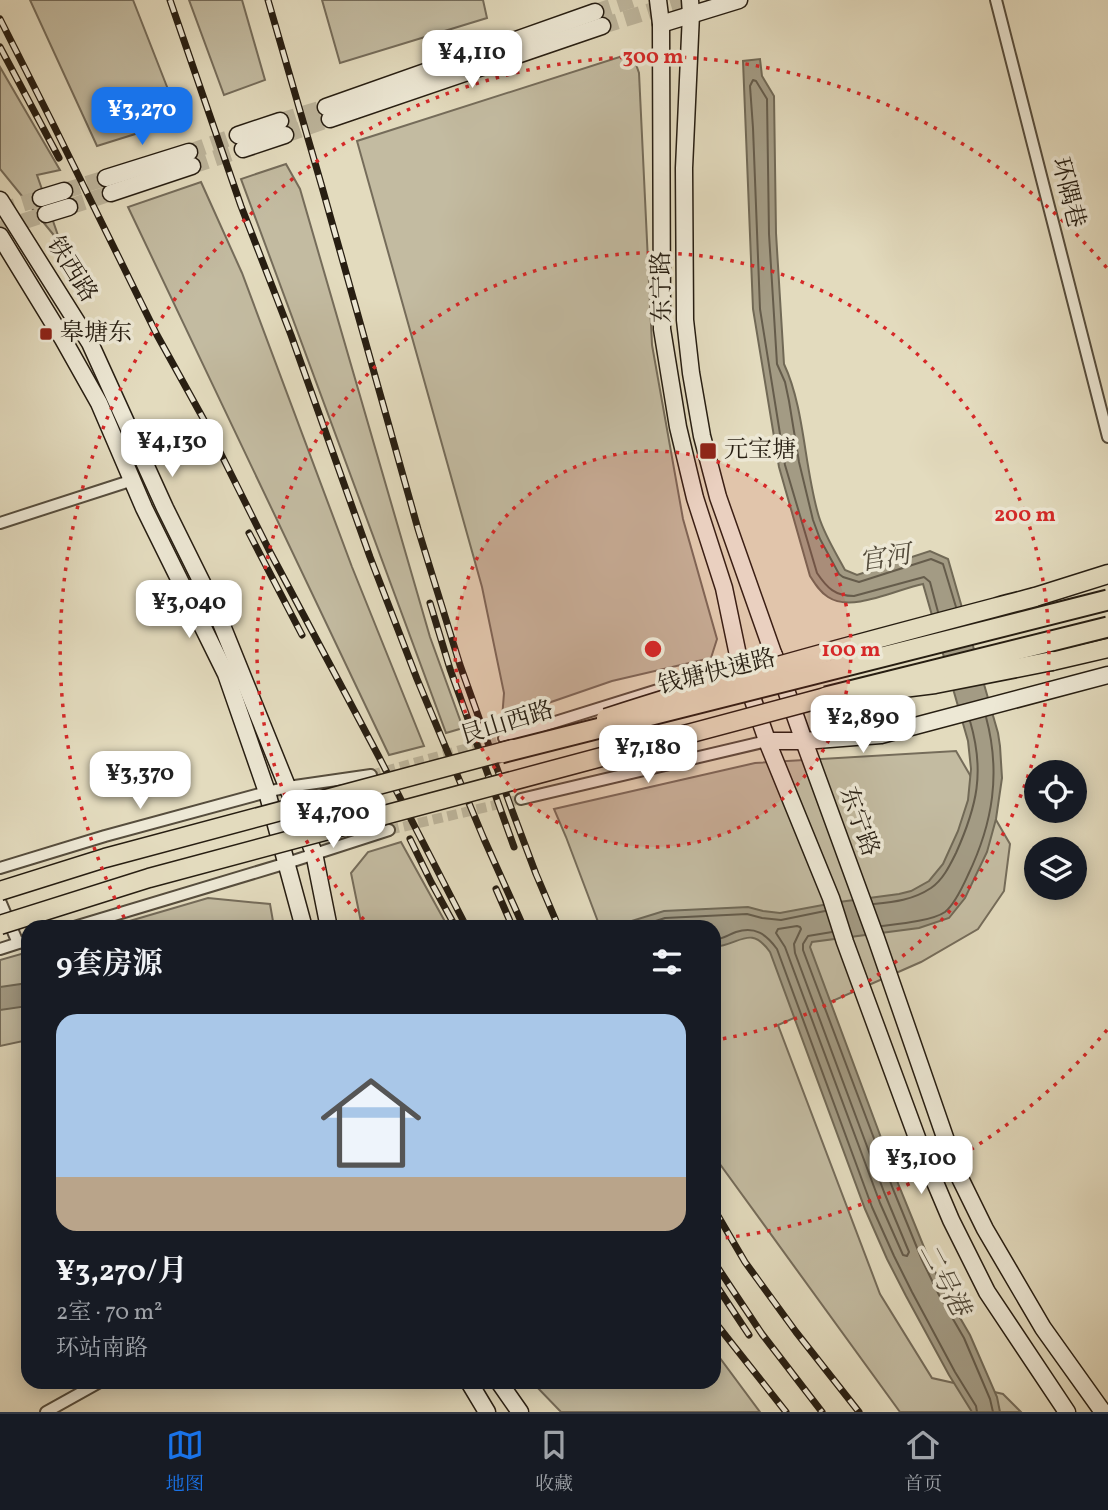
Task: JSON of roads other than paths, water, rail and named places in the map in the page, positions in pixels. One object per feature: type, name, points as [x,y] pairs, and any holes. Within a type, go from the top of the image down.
[{"type":"highway","name":"钱塘快速路","points":[[502,745],[1108,600]]},
{"type":"highway","points":[[826,697],[1108,627]]},
{"type":"main road","name":"东宁路","points":[[659,0],[662,329],[678,427],[695,498],[724,588],[741,664],[767,741],[831,898],[923,1154],[951,1220],[987,1292],[1067,1412]]},
{"type":"main road","points":[[661,24],[690,7],[739,0]]},
{"type":"main road","name":"东宁路","points":[[690,7],[684,169],[685,320],[702,436],[718,497],[957,1172],[985,1228],[1043,1328],[1103,1412]]},
{"type":"main road","points":[[328,113],[599,19]]},
{"type":"main road","points":[[241,142],[282,128]]},
{"type":"main road","points":[[108,185],[191,159]]},
{"type":"main road","points":[[41,198],[64,191]]},
{"type":"main road","name":"铁西路","points":[[0,200],[90,343],[165,508],[217,613],[314,853],[327,920]]},
{"type":"main road","points":[[46,214],[69,207]]},
{"type":"main road","name":"铁西路","points":[[3,245],[63,339],[99,403],[144,508],[226,674],[267,792],[302,920]]},
{"type":"main road","name":"艮山西路","points":[[0,891],[105,858],[693,690],[1035,597],[1108,574]]},
{"type":"main road","points":[[0,925],[149,878],[826,697],[936,684],[1108,648]]},
{"type":"main road","points":[[741,664],[774,655]]},
{"type":"main road","points":[[767,741],[881,735],[1108,675]]},
{"type":"main road","points":[[473,1389],[487,1412]]},
{"type":"main road","points":[[504,1389],[520,1412]]},
{"type":"street","name":"环隅巷","points":[[996,0],[1108,437]]},
{"type":"street","points":[[0,523],[133,480]]},
{"type":"street","name":"艮山西路","points":[[502,745],[741,664]]},
{"type":"street","points":[[521,799],[767,741]]},
{"type":"street","points":[[0,868],[267,792],[370,775]]},
{"type":"street","points":[[98,920],[388,830]]},
{"type":"street","points":[[0,901],[21,938]]},
{"type":"street","points":[[0,949],[21,943]]},
{"type":"street","points":[[46,1412],[87,1389]]},
{"type":"water","points":[[760,59],[762,76],[774,96],[776,233],[784,364],[796,400],[821,524],[845,570],[857,575],[930,551],[948,559],[998,733],[1002,778],[996,819],[987,852],[965,898],[949,918],[919,928],[812,942],[810,947],[928,1257],[970,1335],[997,1397],[1000,1412],[972,1412],[949,1375],[887,1259],[865,1209],[770,952],[756,939],[750,938],[721,945],[721,920],[635,920],[664,911],[748,907],[780,913],[911,891],[929,881],[943,864],[968,800],[971,769],[968,741],[923,584],[875,598],[849,602],[838,601],[825,595],[810,576],[779,467],[753,309],[743,61]]},
{"type":"water","points":[[21,984],[21,1007],[0,1010],[0,987]]},
{"type":"tunnel","points":[[595,12],[632,0]]},
{"type":"tunnel","points":[[602,26],[686,0]]},
{"type":"tunnel","points":[[280,121],[326,107]]},
{"type":"tunnel","points":[[285,135],[330,119]]},
{"type":"tunnel","points":[[189,152],[238,135]]},
{"type":"tunnel","points":[[192,166],[243,149]]},
{"type":"tunnel","points":[[64,191],[106,178]]},
{"type":"tunnel","points":[[69,207],[111,193]]},
{"type":"tunnel","points":[[0,211],[41,198]]},
{"type":"tunnel","points":[[0,229],[46,214]]},
{"type":"tunnel","points":[[371,775],[504,738]]},
{"type":"tunnel","points":[[389,830],[521,799]]},
{"type":"railway","points":[[170,0],[241,206],[291,335],[370,557],[417,679],[520,920]]},
{"type":"railway","points":[[268,0],[418,529],[460,665],[513,813],[556,920]]},
{"type":"railway","points":[[0,19],[157,335],[204,420],[463,920]]},
{"type":"railway","points":[[0,47],[59,158]]},
{"type":"railway","points":[[249,533],[302,635]]},
{"type":"railway","points":[[430,603],[450,669],[514,847]]},
{"type":"railway","points":[[410,839],[452,920]]},
{"type":"railway","points":[[496,889],[510,920]]},
{"type":"railway","points":[[721,1221],[745,1262],[859,1412]]},
{"type":"railway","points":[[721,1272],[762,1334],[822,1412]]},
{"type":"railway","points":[[721,1293],[749,1335]]},
{"type":"railway","points":[[721,1330],[786,1412]]},
{"type":"place","name":"皋塘东","points":[[46,334]]},
{"type":"place","name":"元宝塘","points":[[708,451]]},
{"type":"water label","name":"官河","points":[[885,559]]},
{"type":"water label","name":"二号港","points":[[943,1280]]}]
